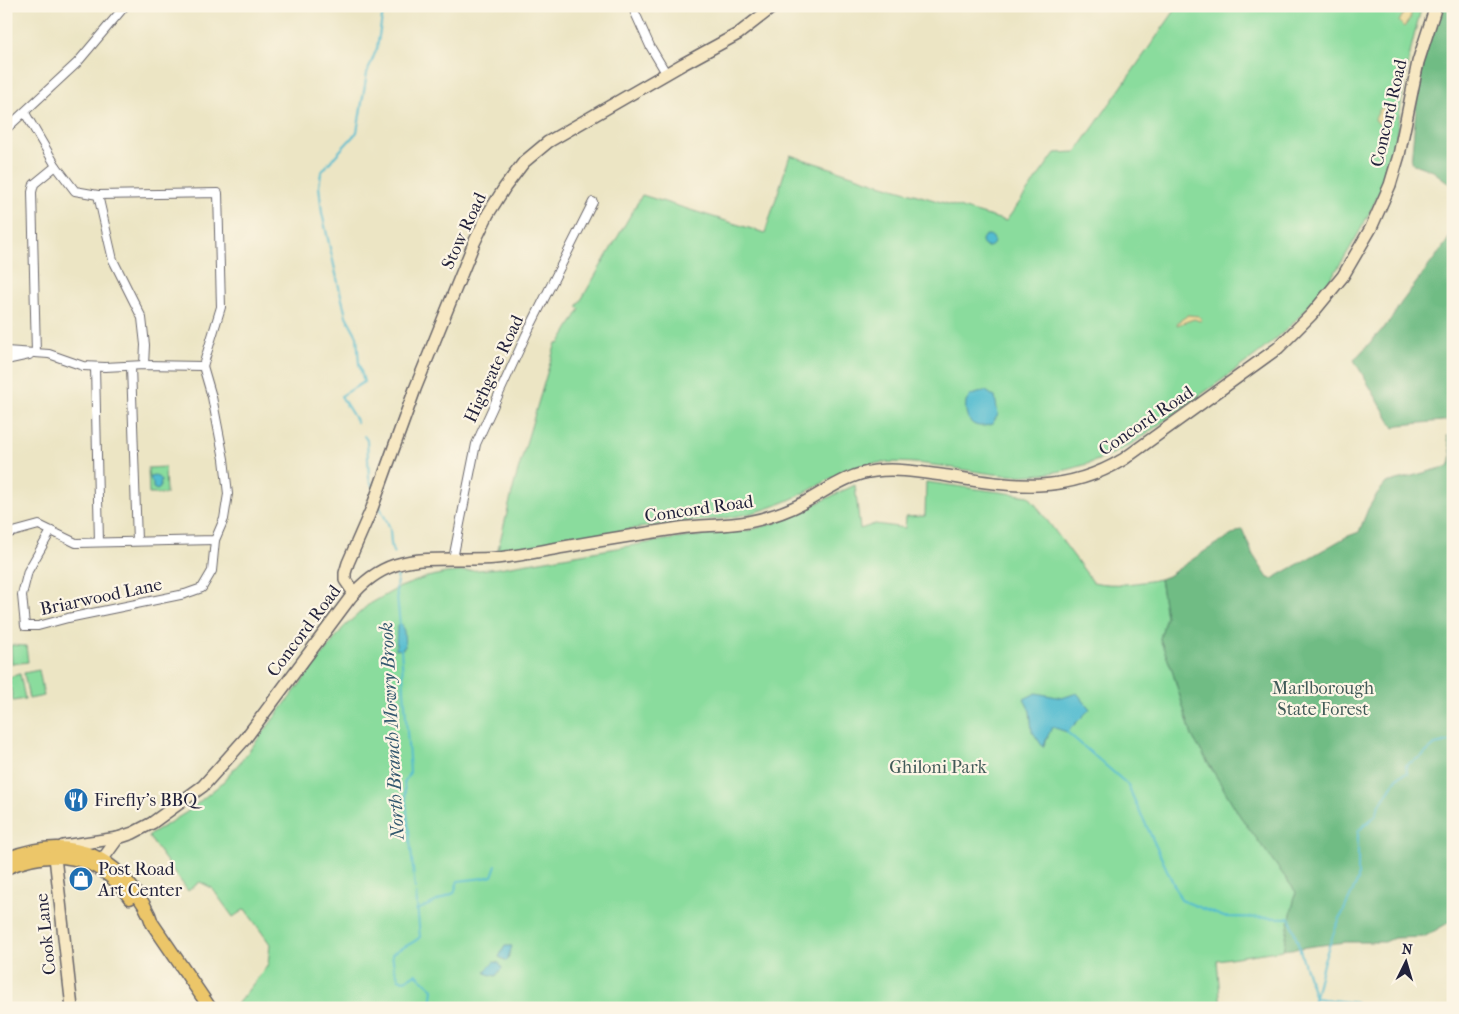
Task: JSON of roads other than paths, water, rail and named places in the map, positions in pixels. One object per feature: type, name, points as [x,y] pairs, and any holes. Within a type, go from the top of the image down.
[{"type":"main road","points":[[6,859],[30,850],[52,852],[67,857],[95,861],[117,883],[145,918],[152,922],[210,1008]]},
{"type":"main road","points":[[6,868],[52,852]]},
{"type":"street","points":[[6,129],[77,63],[125,6]]},
{"type":"street","points":[[632,6],[650,46],[666,74]]},
{"type":"street","name":"Stow Road","points":[[354,593],[345,580],[348,563],[372,508],[393,448],[471,250],[496,201],[524,162],[548,142],[738,34],[774,6]]},
{"type":"street","name":"Concord Road","points":[[52,852],[118,838],[138,831],[191,796],[216,774],[246,739],[329,624],[354,593],[370,578],[394,565],[419,561],[474,560],[511,556],[680,528],[762,519],[791,508],[846,478],[862,473],[877,471],[909,472],[1029,486],[1050,485],[1081,479],[1110,467],[1208,400],[1278,348],[1312,315],[1343,276],[1371,228],[1390,185],[1403,139],[1418,62],[1436,6]]},
{"type":"street","points":[[6,351],[50,354],[83,366],[94,367],[144,365],[203,366],[221,307],[218,193],[98,195],[75,192],[56,166],[24,113]]},
{"type":"street","points":[[36,353],[32,192],[34,184],[56,166]]},
{"type":"street","points":[[98,195],[113,260],[142,318],[145,345],[144,365]]},
{"type":"street","name":"Highgate Road","points":[[453,559],[476,444],[526,335],[593,202]]},
{"type":"street","points":[[6,360],[36,353]]},
{"type":"street","points":[[131,366],[137,541]]},
{"type":"street","name":"Briarwood Lane","points":[[51,531],[28,571],[22,595],[24,626],[38,626],[185,594],[202,588],[212,572],[213,552],[224,519],[228,494],[224,459],[212,397],[203,366]]},
{"type":"street","points":[[94,367],[98,542]]},
{"type":"street","points":[[6,534],[39,526],[76,543],[216,540]]},
{"type":"street","points":[[95,861],[105,856],[118,838]]},
{"type":"street","points":[[95,861],[99,845],[104,840]]},
{"type":"street","name":"Cook Lane","points":[[52,852],[72,1008]]},
{"type":"water","points":[[986,235],[990,235],[994,241],[990,247],[986,247],[982,243],[982,239]]},
{"type":"water","points":[[986,391],[995,397],[998,415],[992,424],[985,426],[975,425],[968,419],[966,402],[971,395]]},
{"type":"water","points":[[152,475],[161,480],[160,488],[157,490],[153,488],[150,478]]},
{"type":"water","points":[[401,624],[404,631],[405,647],[401,650],[396,649],[397,625]]},
{"type":"water","points":[[1036,693],[1062,698],[1077,693],[1090,709],[1067,732],[1052,727],[1043,747],[1032,731],[1030,711],[1024,699]]},
{"type":"water","points":[[505,946],[512,946],[507,961],[499,957]]},
{"type":"water","points":[[494,962],[499,963],[502,968],[496,976],[487,974],[485,971]]},
{"type":"waterway","name":"North Branch Mowry Brook","points":[[357,422],[341,396],[364,382],[359,364],[357,336],[346,316],[322,213],[319,186],[321,173],[357,132],[367,73],[377,48],[384,6]]},
{"type":"waterway","name":"North Branch Mowry Brook","points":[[364,436],[367,440],[369,478],[373,488]]},
{"type":"waterway","name":"North Branch Mowry Brook","points":[[379,504],[390,530],[394,554]]},
{"type":"waterway","name":"North Branch Mowry Brook","points":[[398,573],[396,588],[400,625]]},
{"type":"waterway","name":"North Branch Mowry Brook","points":[[401,649],[410,772],[404,783],[415,888]]},
{"type":"waterway","points":[[1067,732],[1127,784],[1181,900],[1224,917],[1290,918],[1315,998],[1357,1003],[1363,1008]]},
{"type":"waterway","points":[[1312,1008],[1324,960],[1336,927],[1358,880],[1358,831],[1376,815],[1379,806],[1399,776],[1407,773],[1406,765],[1422,756],[1435,745],[1453,741]]},
{"type":"waterway","points":[[416,910],[454,893],[458,881],[492,876],[496,865]]},
{"type":"waterway","name":"North Branch Mowry Brook","points":[[416,894],[420,937],[392,954],[394,967],[399,979],[403,981],[416,974],[433,989],[431,1008]]},
{"type":"place","name":"Firefly's BBQ","points":[[76,800]]},
{"type":"place","name":"Post Road Art Center","points":[[81,879]]},
{"type":"park label","name":"Marlborough State Forest","points":[[1323,698]]},
{"type":"park label","name":"Ghiloni Park","points":[[938,767]]}]
